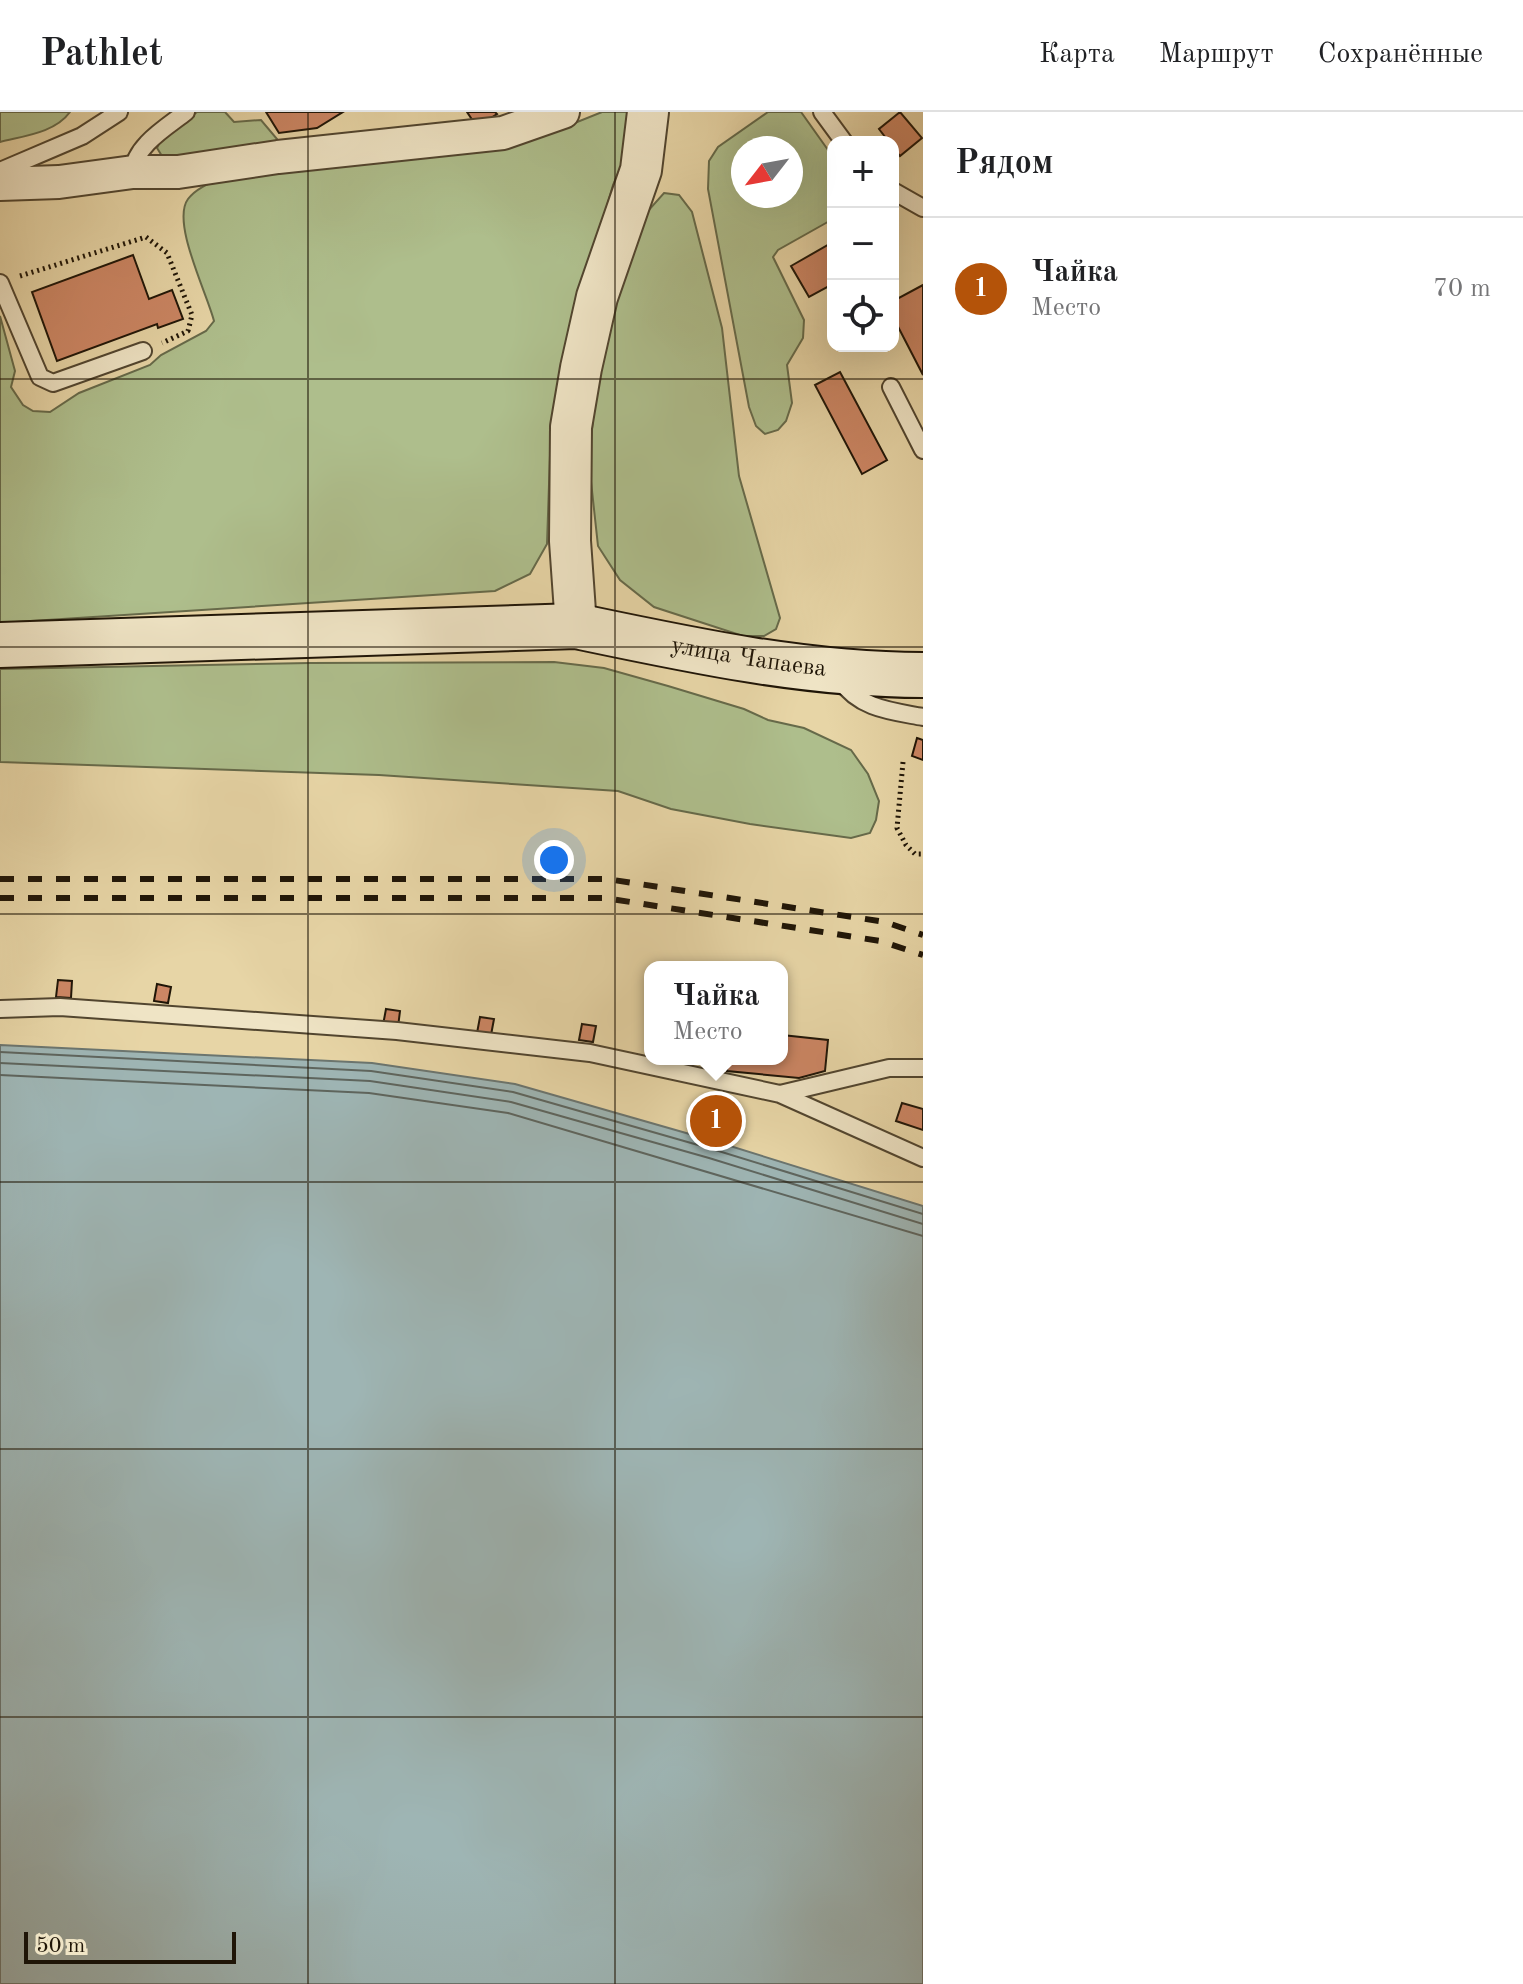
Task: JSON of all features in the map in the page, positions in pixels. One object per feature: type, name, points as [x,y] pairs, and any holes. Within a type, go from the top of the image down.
[{"type":"main road","name":"улица Чапаева","points":[[0,645],[576,626],[661,644],[834,670],[875,675],[923,675]]},
{"type":"street","points":[[0,184],[59,182],[133,172],[178,172],[278,157],[503,133],[563,112]]},
{"type":"street","points":[[576,626],[570,541],[571,427],[597,297],[641,170],[648,112]]},
{"type":"lane","points":[[0,171],[82,136],[119,112]]},
{"type":"lane","points":[[133,172],[134,161],[141,152],[186,112]]},
{"type":"lane","points":[[822,112],[840,136]]},
{"type":"lane","points":[[899,194],[923,208]]},
{"type":"lane","points":[[7,280],[40,377],[53,383],[143,351]]},
{"type":"lane","points":[[891,387],[923,450]]},
{"type":"lane","points":[[834,670],[848,691],[873,708],[923,717]]},
{"type":"lane","points":[[0,1009],[60,1007],[397,1031],[590,1053],[644,1065]]},
{"type":"lane","points":[[646,1065],[780,1094],[923,1158]]},
{"type":"lane","points":[[780,1094],[889,1068],[923,1068]]},
{"type":"path","points":[[7,280],[146,237],[167,253],[192,315],[188,331],[143,351]]},
{"type":"path","points":[[903,762],[897,828],[915,854],[923,854]]},
{"type":"green space","points":[[0,112],[70,112],[47,129],[0,142]]},
{"type":"green space","points":[[197,112],[225,112],[234,122],[261,120],[277,139],[276,143],[176,157],[162,156],[157,148],[160,141]]},
{"type":"green space","points":[[602,112],[644,112],[613,185],[563,358],[551,426],[547,544],[530,574],[495,591],[0,623],[0,316],[15,371],[11,387],[23,405],[33,411],[50,412],[79,393],[150,365],[161,355],[206,331],[214,321],[192,258],[184,224],[188,199],[206,185],[226,176],[535,139]]},
{"type":"green space","points":[[768,112],[801,112],[827,149],[827,222],[778,250],[773,257],[804,320],[803,338],[787,365],[792,403],[786,421],[778,430],[765,434],[756,426],[749,407],[708,189],[709,161],[718,147],[731,138],[731,208],[803,208],[803,136],[734,136]]},
{"type":"green space","points":[[664,193],[679,195],[692,212],[722,328],[739,476],[780,618],[776,629],[764,636],[743,636],[654,607],[620,580],[598,546],[589,463],[597,374],[629,245],[647,212]]},
{"type":"green space","points":[[554,662],[604,668],[668,686],[744,709],[768,720],[804,728],[851,750],[868,774],[879,801],[870,833],[851,838],[750,824],[671,809],[618,791],[379,775],[0,762],[0,669]]},
{"type":"water","points":[[0,1045],[372,1063],[515,1084],[923,1206],[923,1984],[0,1984]]},
{"type":"building","points":[[266,112],[343,112],[317,128],[279,133]]},
{"type":"building","points":[[467,112],[495,112],[497,114],[477,127]]},
{"type":"building","points":[[900,112],[922,138],[900,156],[899,136],[884,136],[879,129]]},
{"type":"building","points":[[827,245],[827,287],[809,297],[791,266]]},
{"type":"building","points":[[133,255],[149,299],[172,290],[183,319],[158,328],[157,324],[57,361],[32,292]]},
{"type":"building","points":[[923,285],[923,375],[899,329],[899,298]]},
{"type":"building","points":[[840,372],[887,460],[862,474],[815,385]]},
{"type":"building","points":[[917,738],[923,740],[923,760],[912,756]]},
{"type":"building","points":[[58,980],[72,981],[71,998],[56,997]]},
{"type":"building","points":[[157,984],[171,987],[168,1003],[154,1001]]},
{"type":"building","points":[[386,1009],[400,1011],[398,1027],[383,1025]]},
{"type":"building","points":[[480,1017],[494,1019],[491,1035],[477,1033]]},
{"type":"building","points":[[582,1024],[596,1026],[593,1042],[579,1040]]},
{"type":"building","points":[[788,1036],[828,1040],[825,1071],[799,1078],[727,1071],[728,1065],[788,1065]]},
{"type":"building","points":[[902,1103],[923,1109],[923,1130],[896,1121]]},
{"type":"railway","points":[[0,879],[607,879],[885,922],[923,935]]},
{"type":"railway","points":[[0,898],[605,898],[880,941],[923,955]]},
{"type":"place","name":"Чайка","points":[[716,1121]]}]
